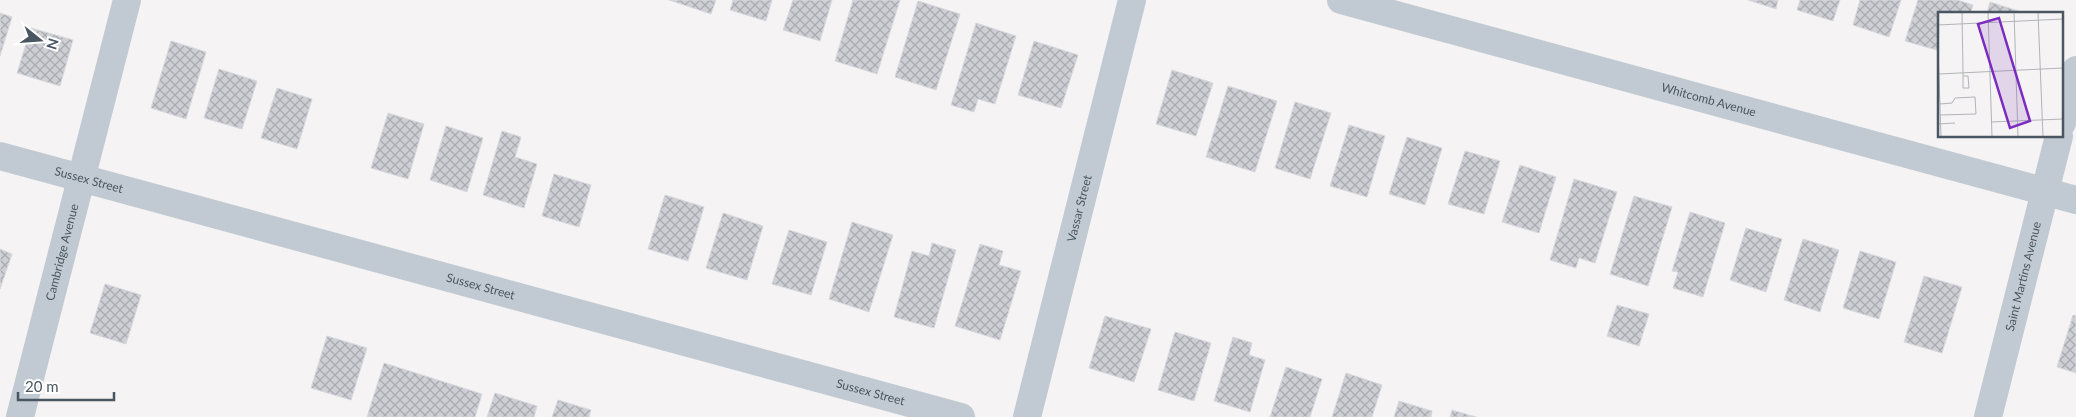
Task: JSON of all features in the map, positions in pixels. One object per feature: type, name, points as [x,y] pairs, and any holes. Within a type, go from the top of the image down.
[{"type":"street","name":"Cambridge Avenue","points":[[20,417],[127,0]]},
{"type":"street","name":"Vassar Street","points":[[1028,417],[1132,0]]},
{"type":"street","name":"Whitcomb Avenue","points":[[1341,0],[2076,200]]},
{"type":"street","points":[[2064,115],[2076,70]]},
{"type":"street","name":"Saint Martins Avenue","points":[[1988,417],[2058,138]]},
{"type":"street","name":"Sussex Street","points":[[0,156],[961,417]]},
{"type":"building","points":[[669,0],[716,0],[711,14]]},
{"type":"building","points":[[733,0],[772,0],[766,21],[730,10]]},
{"type":"building","points":[[793,0],[832,0],[820,41],[783,30]]},
{"type":"building","points":[[853,0],[900,0],[877,74],[835,61]]},
{"type":"building","points":[[1748,0],[1778,0],[1776,9]]},
{"type":"building","points":[[1800,0],[1840,0],[1833,21],[1797,10]]},
{"type":"building","points":[[1860,0],[1901,0],[1889,37],[1853,25]]},
{"type":"building","points":[[1918,0],[1957,0],[1973,5],[1971,12],[1938,12],[1938,50],[1905,41]]},
{"type":"building","points":[[918,1],[960,14],[936,90],[895,77]]},
{"type":"building","points":[[1990,2],[2022,12],[1988,12]]},
{"type":"building","points":[[0,13],[12,17],[0,56]]},
{"type":"building","points":[[976,23],[1016,36],[995,104],[978,99],[974,112],[951,105]]},
{"type":"building","points":[[31,28],[73,40],[60,86],[17,73]]},
{"type":"building","points":[[171,41],[206,52],[186,119],[151,108]]},
{"type":"building","points":[[1034,41],[1078,55],[1061,108],[1018,95]]},
{"type":"building","points":[[219,69],[257,81],[242,129],[204,118]]},
{"type":"building","points":[[1172,70],[1213,83],[1196,136],[1156,124]]},
{"type":"building","points":[[1228,86],[1277,101],[1255,172],[1206,157]]},
{"type":"building","points":[[277,88],[312,99],[297,149],[261,138]]},
{"type":"building","points":[[1295,102],[1331,113],[1310,179],[1275,168]]},
{"type":"building","points":[[388,113],[424,124],[408,179],[371,168]]},
{"type":"building","points":[[1349,125],[1385,136],[1367,197],[1330,186]]},
{"type":"building","points":[[446,126],[483,138],[467,192],[430,180]]},
{"type":"building","points":[[502,131],[521,137],[515,157],[537,164],[524,208],[483,195]]},
{"type":"building","points":[[1407,137],[1442,148],[1425,205],[1389,194]]},
{"type":"building","points":[[1465,151],[1500,161],[1484,214],[1448,204]]},
{"type":"building","points":[[1520,165],[1556,177],[1539,233],[1502,222]]},
{"type":"building","points":[[554,174],[591,185],[579,227],[542,216]]},
{"type":"building","points":[[1574,179],[1617,192],[1595,263],[1579,258],[1576,268],[1550,260]]},
{"type":"building","points":[[665,195],[704,207],[688,261],[648,249]]},
{"type":"building","points":[[1634,196],[1672,207],[1648,286],[1610,274]]},
{"type":"building","points":[[1690,212],[1725,223],[1703,297],[1673,288],[1678,272],[1672,271]]},
{"type":"building","points":[[723,213],[763,226],[747,280],[706,268]]},
{"type":"building","points":[[852,222],[893,235],[869,312],[829,299]]},
{"type":"building","points":[[1746,228],[1782,239],[1766,292],[1730,280]]},
{"type":"building","points":[[789,230],[827,242],[811,295],[772,284]]},
{"type":"building","points":[[1803,239],[1839,250],[1820,312],[1784,300]]},
{"type":"building","points":[[932,243],[956,250],[934,328],[894,317],[912,251],[929,256]]},
{"type":"building","points":[[980,244],[1003,251],[999,265],[1021,271],[1000,340],[955,326]]},
{"type":"building","points":[[0,249],[12,254],[0,289]]},
{"type":"building","points":[[1860,251],[1896,262],[1879,319],[1843,308]]},
{"type":"building","points":[[1924,276],[1962,287],[1942,353],[1904,342]]},
{"type":"building","points":[[105,284],[141,295],[126,344],[90,333]]},
{"type":"building","points":[[1617,305],[1649,314],[1639,346],[1607,336]]},
{"type":"building","points":[[2073,315],[2076,316],[2076,373],[2057,367]]},
{"type":"building","points":[[1105,316],[1151,329],[1134,382],[1089,368]]},
{"type":"building","points":[[1175,332],[1211,343],[1194,401],[1158,390]]},
{"type":"building","points":[[327,336],[367,348],[351,400],[311,388]]},
{"type":"building","points":[[1233,337],[1252,343],[1249,355],[1265,360],[1250,412],[1214,401]]},
{"type":"building","points":[[384,363],[482,394],[475,417],[367,417]]},
{"type":"building","points":[[1286,367],[1322,379],[1310,417],[1270,417]]},
{"type":"building","points":[[1346,373],[1382,385],[1372,417],[1332,417]]},
{"type":"building","points":[[495,393],[537,406],[534,417],[487,417]]},
{"type":"building","points":[[558,400],[591,410],[589,417],[552,417]]},
{"type":"building","points":[[1399,401],[1432,411],[1431,417],[1394,417]]},
{"type":"building","points":[[1452,410],[1476,417],[1450,417]]}]
